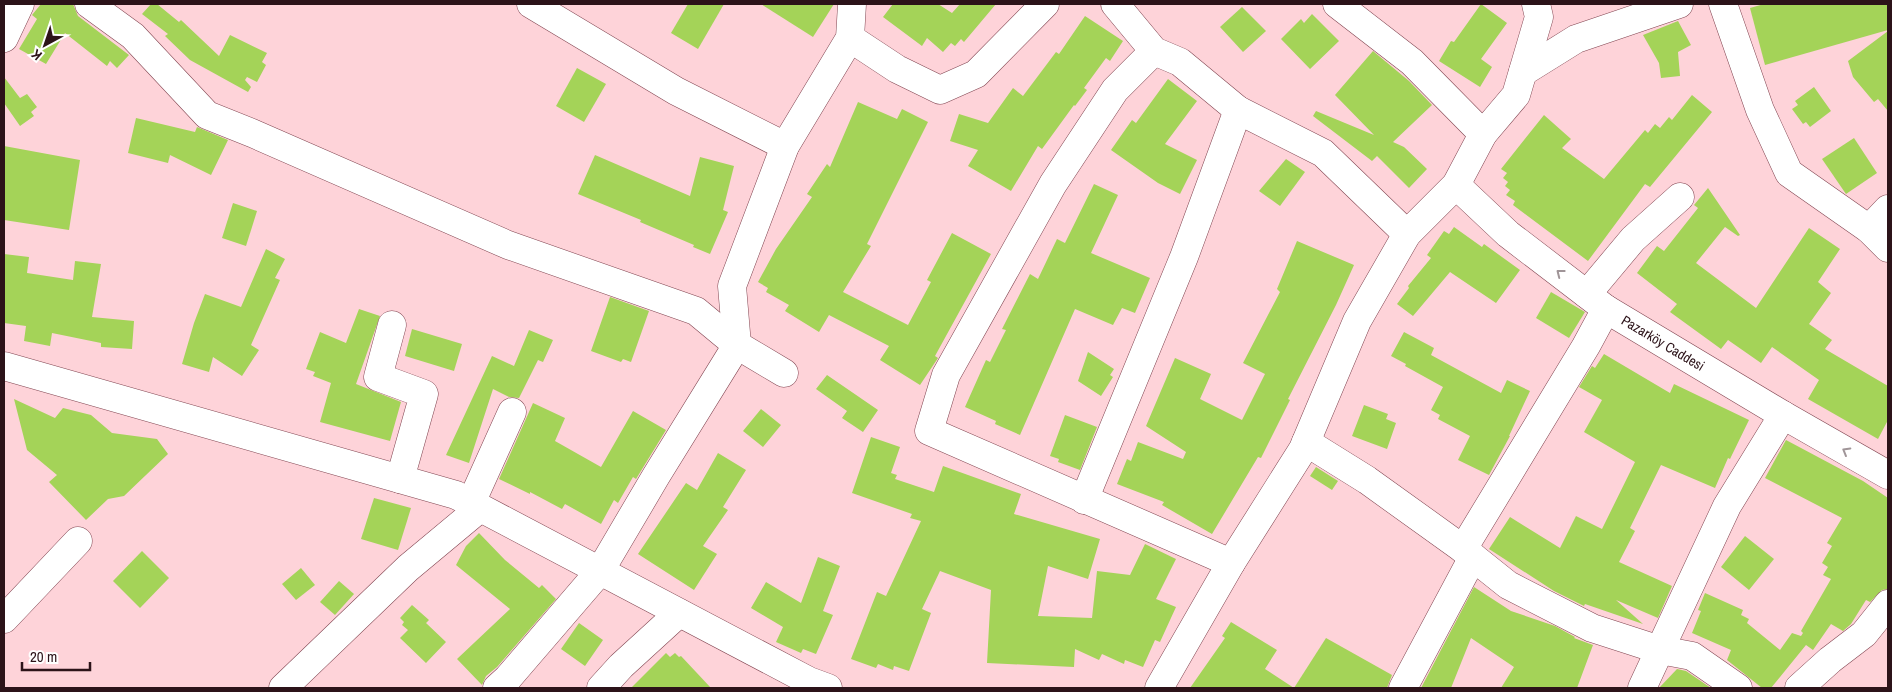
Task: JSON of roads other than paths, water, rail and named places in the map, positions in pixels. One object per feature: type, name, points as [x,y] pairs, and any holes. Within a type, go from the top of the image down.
[{"type":"street","points":[[4,38],[20,4]]},
{"type":"street","points":[[89,4],[133,36],[207,115],[508,245],[696,311],[737,345],[784,373]]},
{"type":"street","points":[[531,4],[676,90],[785,146]]},
{"type":"street","points":[[497,688],[508,678],[600,571],[737,345],[732,286],[785,146],[850,38],[852,4]]},
{"type":"street","points":[[850,38],[897,69],[940,90],[976,74],[1045,4]]},
{"type":"street","points":[[1115,4],[1154,51],[1180,62],[1238,110],[1323,153],[1407,234]]},
{"type":"street","points":[[1337,4],[1412,62],[1483,134]]},
{"type":"street","points":[[1159,688],[1306,442],[1357,321],[1407,234],[1456,185],[1483,134],[1516,94],[1539,17],[1536,4]]},
{"type":"street","points":[[1523,72],[1576,38],[1679,4]]},
{"type":"street","points":[[1723,4],[1760,110],[1789,173],[1869,229],[1888,248]]},
{"type":"street","points":[[1154,51],[1115,90],[1053,184],[946,375],[929,431],[1232,563]]},
{"type":"street","points":[[1084,500],[1184,257],[1238,110]]},
{"type":"street","name":"Pazarköy Caddesi","points":[[1456,185],[1508,234],[1596,301],[1783,415],[1888,475]]},
{"type":"street","points":[[1403,688],[1468,553],[1586,346],[1596,301],[1633,239],[1680,197]]},
{"type":"street","points":[[1869,229],[1888,209]]},
{"type":"street","points":[[392,325],[378,377],[424,394],[400,479]]},
{"type":"street","points":[[4,366],[456,495],[809,681],[828,688]]},
{"type":"street","points":[[283,688],[475,505],[512,412]]},
{"type":"street","points":[[1642,688],[1728,506],[1783,415]]},
{"type":"street","points":[[1306,442],[1367,480],[1468,553],[1508,585],[1592,628],[1660,650],[1692,656],[1738,688]]},
{"type":"street","points":[[4,619],[78,541]]},
{"type":"street","points":[[1799,688],[1830,660],[1864,634],[1888,604]]},
{"type":"street","points":[[601,688],[621,666],[679,613]]}]
